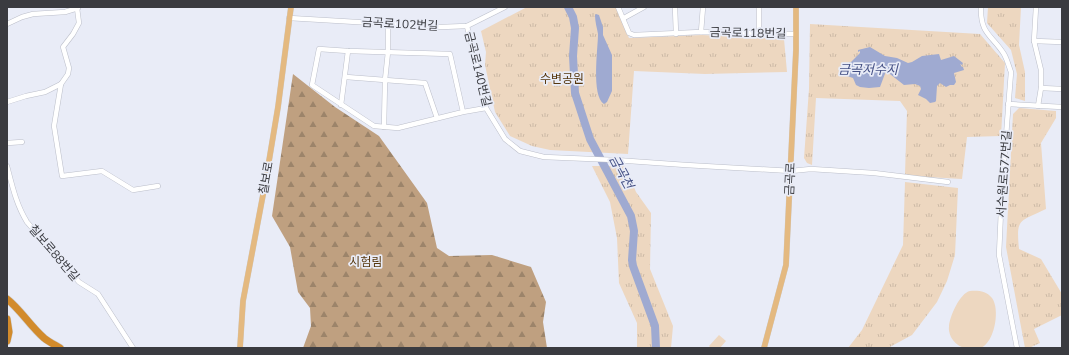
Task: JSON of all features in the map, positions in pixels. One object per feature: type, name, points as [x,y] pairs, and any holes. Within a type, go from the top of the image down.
[{"type":"highway","points":[[7,299],[16,306],[44,338],[60,348]]},
{"type":"highway","points":[[7,319],[9,332],[7,341]]},
{"type":"main road","name":"칠보로","points":[[240,348],[243,301],[276,122],[291,7]]},
{"type":"main road","name":"금곡로","points":[[764,348],[786,265],[791,171],[796,7]]},
{"type":"street","points":[[7,22],[31,12],[56,12],[77,7],[79,23],[63,47],[69,68],[68,74],[61,84],[54,126],[62,176],[102,171],[133,190],[158,186]]},
{"type":"street","name":"금곡로102번길","points":[[289,18],[441,27],[467,26],[505,7]]},
{"type":"street","name":"금곡로118번길","points":[[618,7],[624,18],[629,33],[634,35],[701,32],[796,34]]},
{"type":"street","points":[[624,18],[644,7]]},
{"type":"street","points":[[675,7],[676,34]]},
{"type":"street","name":"금곡로118번길","points":[[701,32],[703,7]]},
{"type":"street","points":[[759,7],[759,34]]},
{"type":"street","name":"서수원로577번길","points":[[981,7],[980,16],[986,33],[1005,55],[1011,72],[1002,188],[999,255],[1017,348]]},
{"type":"street","points":[[1036,7],[1034,41],[1041,70],[1041,88],[1038,106]]},
{"type":"street","points":[[384,127],[388,23]]},
{"type":"street","name":"금곡로140번길","points":[[467,26],[486,108],[505,139],[520,152],[544,156],[791,171]]},
{"type":"street","points":[[1034,41],[1062,42]]},
{"type":"street","points":[[463,112],[450,54],[319,49],[312,85],[374,126],[398,128],[486,108]]},
{"type":"street","points":[[341,105],[346,78],[348,51]]},
{"type":"street","points":[[346,78],[425,83],[437,118]]},
{"type":"street","points":[[7,102],[46,92],[61,84]]},
{"type":"street","points":[[1041,88],[1062,89]]},
{"type":"street","points":[[1008,104],[1062,107]]},
{"type":"street","points":[[7,143],[22,142]]},
{"type":"street","name":"칠보로88번길","points":[[7,166],[16,199],[27,222],[79,282],[98,294],[133,348]]},
{"type":"street","points":[[791,171],[811,169],[835,170],[896,175],[948,182]]},
{"type":"green space","name":"수변공원","points":[[527,7],[616,7],[629,38],[702,35],[784,39],[787,72],[705,74],[634,71],[628,154],[550,150],[532,146],[510,136],[495,112],[485,65],[486,52],[481,31]]},
{"type":"green space","points":[[988,7],[1021,7],[1019,45],[1025,72],[1025,101],[1015,98],[1017,74],[1011,50],[987,23]]},
{"type":"green space","points":[[810,24],[980,34],[1005,63],[1001,136],[967,137],[962,179],[910,176],[905,174],[907,111],[900,101],[816,98],[812,165],[807,163],[804,158],[809,89]]},
{"type":"green space","name":"시험림","points":[[293,74],[335,107],[379,136],[427,203],[437,248],[449,256],[492,255],[531,267],[546,302],[543,322],[547,348],[303,348],[311,326],[310,308],[298,292],[290,247],[272,216]]},
{"type":"green space","points":[[1019,108],[1056,111],[1056,118],[1041,143],[1046,209],[1021,222],[1019,226],[1018,239],[1019,249],[1041,259],[1062,294],[1062,315],[1034,329],[1040,343],[1029,348],[1025,348],[1006,247],[1013,114]]},
{"type":"green space","points":[[592,166],[625,166],[636,192],[651,213],[650,269],[673,326],[671,348],[637,348],[637,323],[619,283],[617,238],[610,202]]},
{"type":"green space","points":[[905,182],[958,188],[955,255],[947,281],[937,302],[912,335],[888,348],[848,348],[862,330],[903,245]]},
{"type":"green space","points":[[970,291],[985,292],[992,298],[996,309],[995,323],[991,337],[983,347],[980,348],[966,348],[960,346],[952,339],[949,331],[953,311],[959,300]]},
{"type":"green space","points":[[719,335],[726,341],[720,348],[711,348],[709,346]]},
{"type":"water","points":[[596,14],[599,15],[603,27],[603,35],[612,55],[612,91],[607,102],[604,104],[600,99],[596,82],[598,34],[595,20]]},
{"type":"water","name":"금곡저수지","points":[[870,47],[885,56],[897,58],[908,63],[922,56],[939,54],[941,60],[954,56],[963,63],[962,65],[960,64],[964,70],[954,73],[956,82],[954,85],[946,87],[940,83],[937,86],[936,101],[930,103],[918,95],[921,89],[920,86],[915,84],[904,85],[886,71],[880,87],[860,87],[856,85],[853,78],[844,75],[844,71],[849,62],[851,62],[860,53],[858,50]]},
{"type":"waterway","name":"금곡천","points":[[568,7],[573,17],[575,28],[573,56],[575,93],[590,139],[631,216],[634,231],[633,266],[655,326],[656,348]]}]
